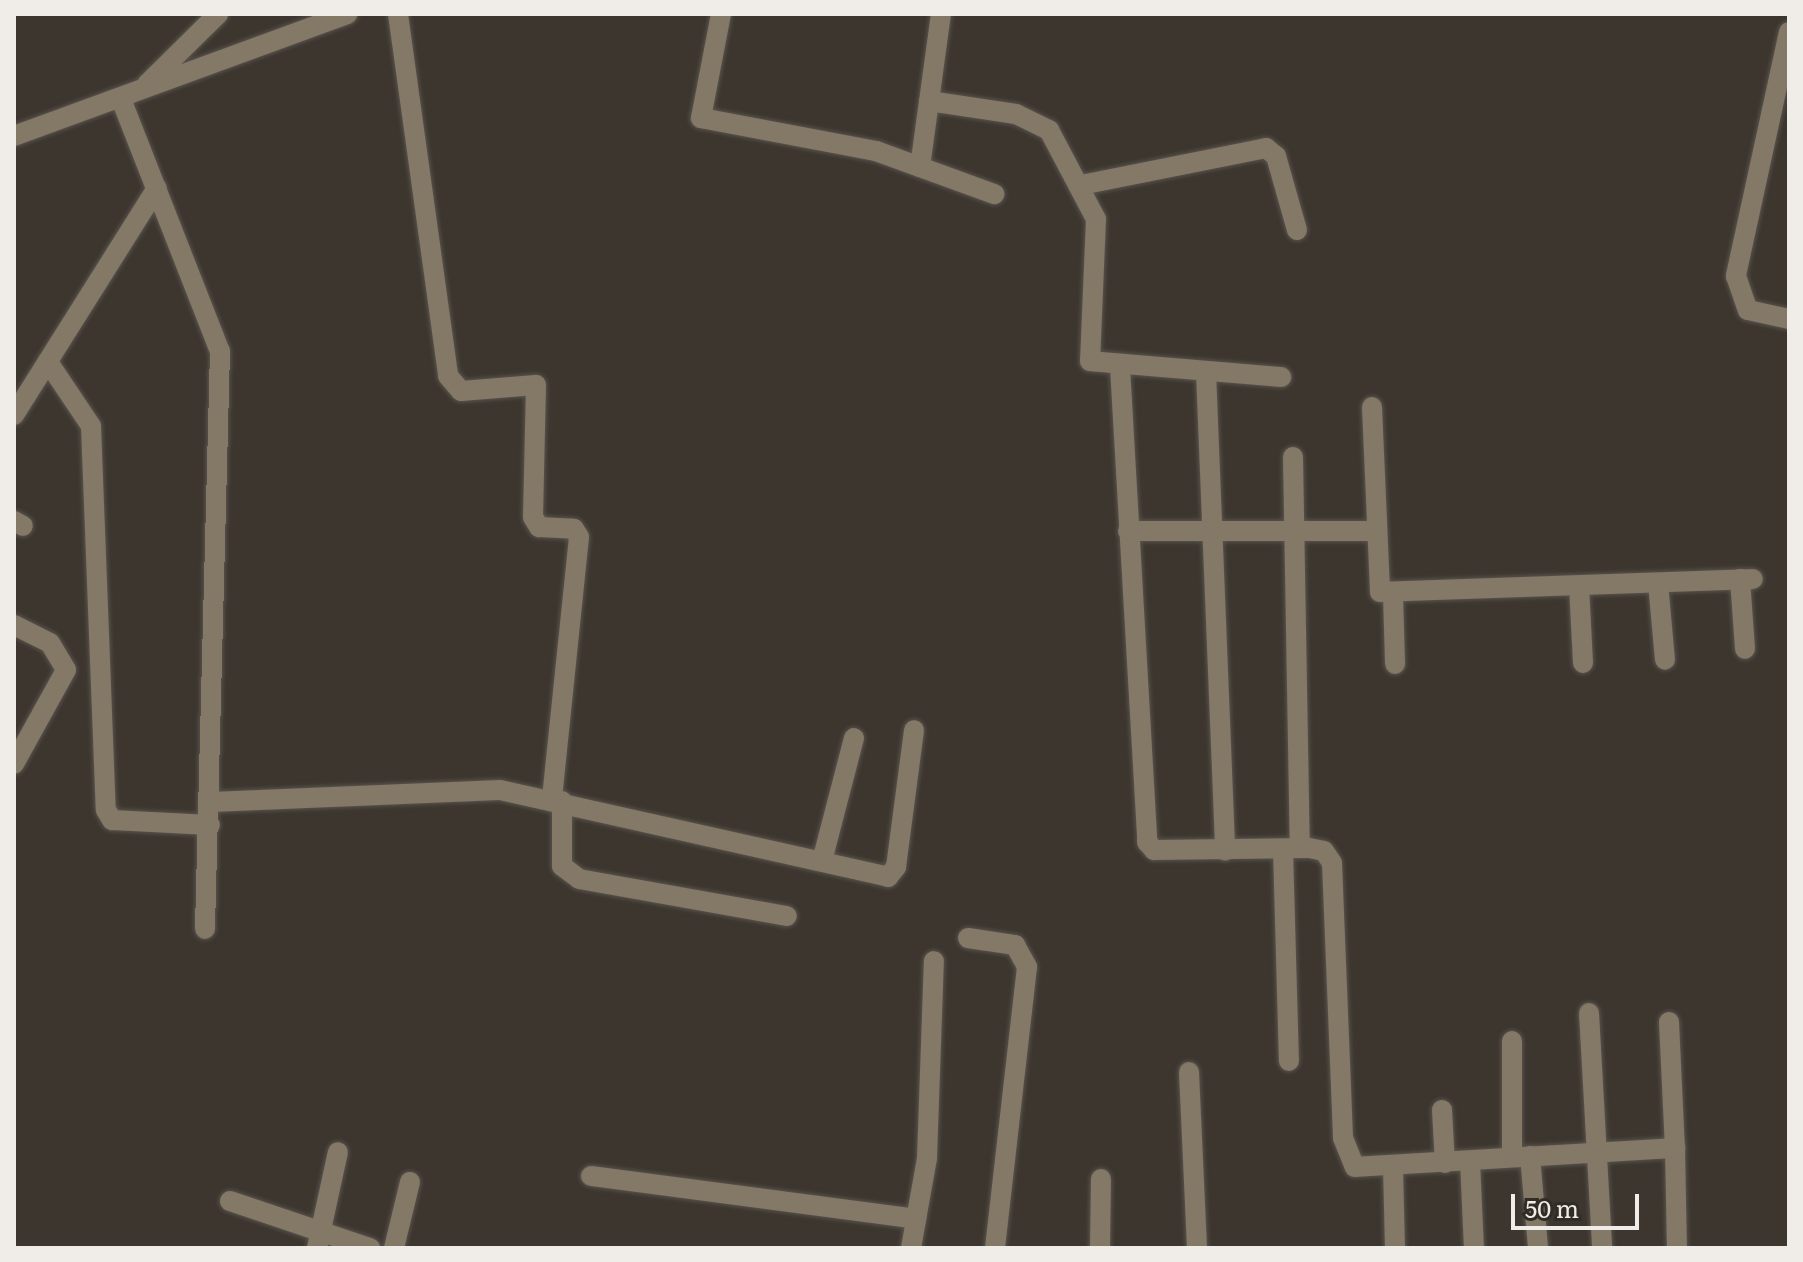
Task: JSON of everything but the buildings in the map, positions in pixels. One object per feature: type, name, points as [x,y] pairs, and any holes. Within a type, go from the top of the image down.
[{"type":"street","points":[[130,95],[218,14]]},
{"type":"street","points":[[14,136],[347,14]]},
{"type":"street","points":[[398,14],[448,376],[461,391],[536,385],[533,517],[539,527],[574,529],[579,537],[557,800],[562,866],[579,879],[787,916]]},
{"type":"street","points":[[721,14],[701,118],[713,126],[876,151],[994,194]]},
{"type":"street","points":[[920,167],[941,14]]},
{"type":"street","points":[[1789,32],[1736,276],[1748,310],[1789,319]]},
{"type":"street","points":[[130,95],[157,188],[220,351],[211,802],[205,929]]},
{"type":"street","points":[[929,101],[1037,120],[1081,185],[1099,236],[1090,361],[1120,367],[1281,377]]},
{"type":"street","points":[[1081,185],[1266,148],[1276,156],[1297,230]]},
{"type":"street","points":[[16,407],[48,362],[157,188]]},
{"type":"street","points":[[48,362],[91,426],[106,810],[112,820],[210,825]]},
{"type":"street","points":[[1120,367],[1147,842],[1154,850],[1324,851],[1332,863],[1346,1155],[1355,1167],[1393,1167],[1595,1150],[1675,1148]]},
{"type":"street","points":[[1206,372],[1225,851]]},
{"type":"street","points":[[1372,407],[1374,584],[1393,595],[1747,579],[1745,649]]},
{"type":"street","points":[[1289,1061],[1293,457]]},
{"type":"street","points":[[1128,531],[1375,531]]},
{"type":"street","points":[[1658,583],[1665,660]]},
{"type":"street","points":[[1579,586],[1583,663]]},
{"type":"street","points":[[1393,595],[1395,664]]},
{"type":"street","points":[[14,625],[50,643],[66,670],[14,764]]},
{"type":"street","points":[[211,802],[480,789],[557,800],[822,861],[894,873],[914,730]]},
{"type":"street","points":[[822,861],[854,738]]},
{"type":"street","points":[[968,938],[1015,945],[1027,967],[995,1248]]},
{"type":"street","points":[[911,1248],[927,1158],[934,961]]},
{"type":"street","points":[[1589,1013],[1602,1248]]},
{"type":"street","points":[[1669,1022],[1677,1248]]},
{"type":"street","points":[[1512,1041],[1521,1156],[1538,1248]]},
{"type":"street","points":[[1189,1072],[1197,1248]]},
{"type":"street","points":[[1442,1110],[1445,1163]]},
{"type":"street","points":[[320,1240],[338,1152]]},
{"type":"street","points":[[1470,1161],[1474,1248]]},
{"type":"street","points":[[1393,1167],[1395,1248]]},
{"type":"street","points":[[591,1176],[916,1219]]},
{"type":"street","points":[[1100,1248],[1101,1179]]},
{"type":"street","points":[[394,1248],[410,1182]]},
{"type":"street","points":[[230,1201],[320,1240],[370,1248]]}]
